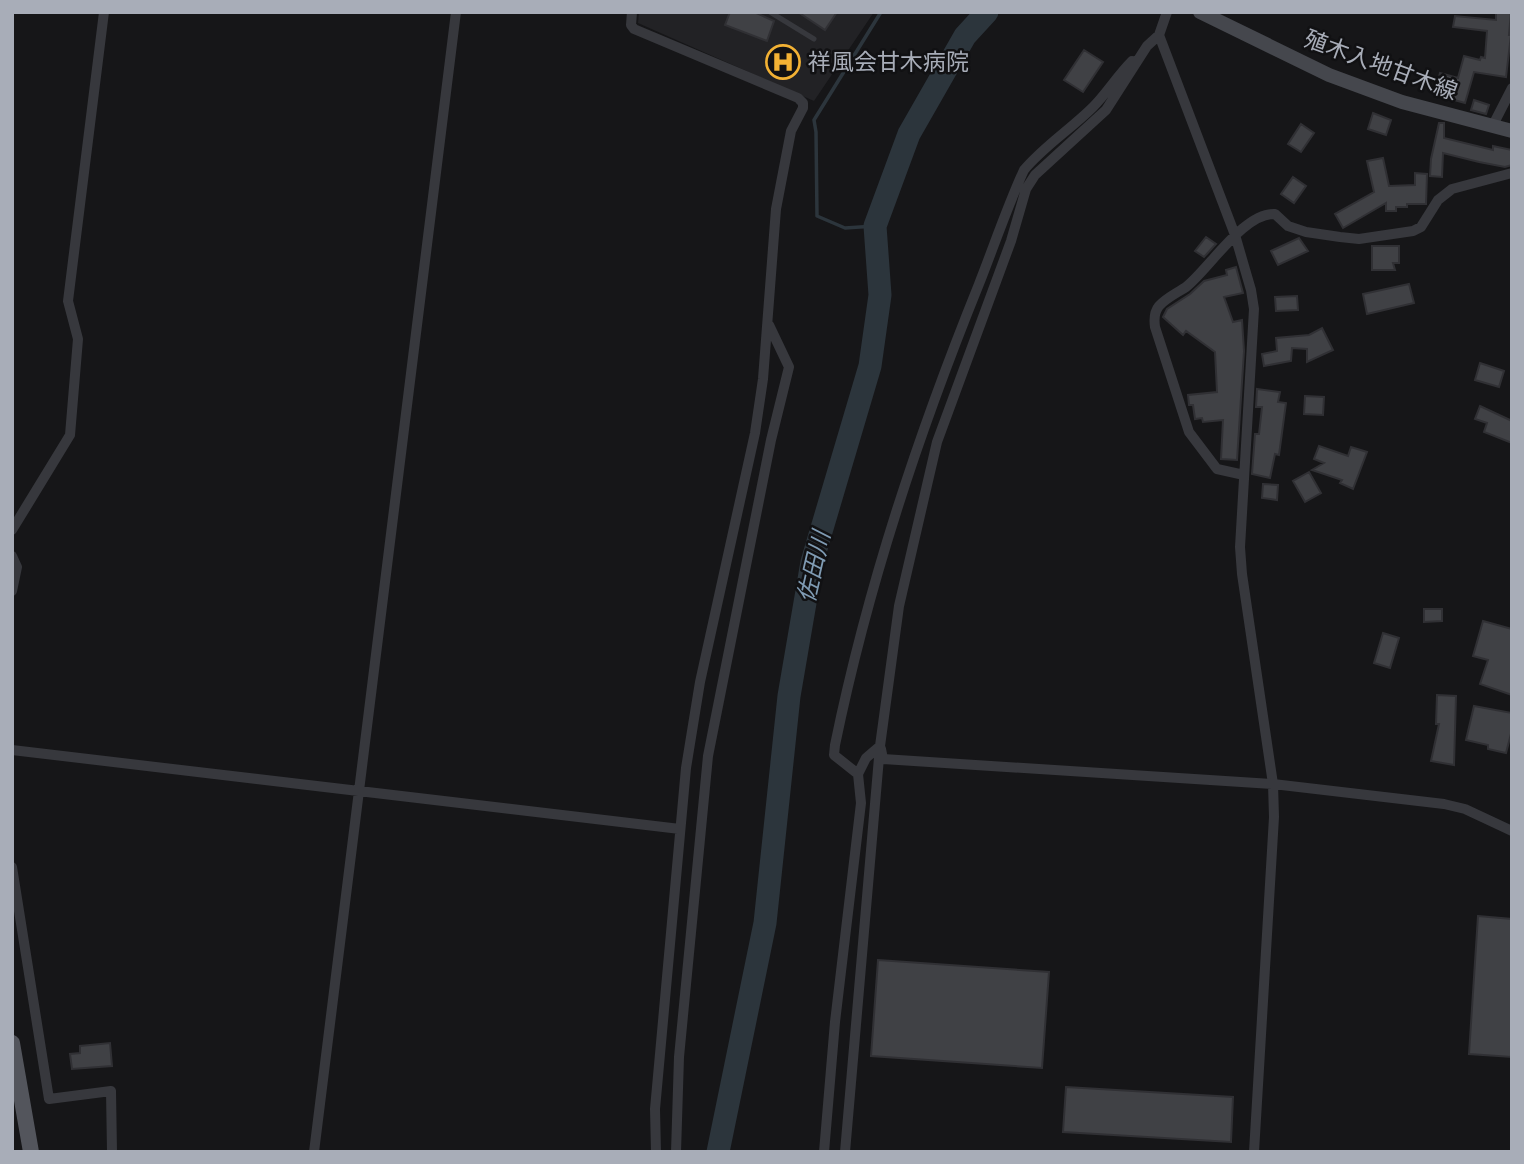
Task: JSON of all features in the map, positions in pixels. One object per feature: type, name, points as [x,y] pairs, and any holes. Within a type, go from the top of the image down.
[{"type":"main road","name":"殖木入地甘木線","points":[[1200,12],[1329,75],[1402,102],[1512,131]]},
{"type":"main road","points":[[12,1043],[31,1152]]},
{"type":"street","points":[[12,530],[70,435],[78,339],[68,301],[104,12]]},
{"type":"street","points":[[314,1152],[456,12]]},
{"type":"street","points":[[632,12],[631,25],[634,29],[798,98],[803,103],[791,131],[776,209],[768,322],[755,433],[700,682],[686,768],[655,1108],[656,1152]]},
{"type":"street","points":[[858,774],[834,755],[848,683],[871,593],[891,523],[941,376],[1016,188],[1032,160],[1095,105],[1115,78],[1158,35],[1167,12]]},
{"type":"street","points":[[1158,35],[1235,235],[1254,309],[1240,547],[1273,784],[1274,817],[1254,1152]]},
{"type":"street","points":[[845,1152],[880,746],[899,606],[937,442],[1012,241],[1026,189],[1035,175],[1106,110],[1147,46]]},
{"type":"street","points":[[1492,127],[1512,89]]},
{"type":"street","points":[[1244,475],[1217,469],[1189,432],[1155,327],[1154,319],[1159,306],[1187,286],[1235,235],[1265,214],[1275,214],[1288,226],[1306,232],[1340,237],[1359,239],[1413,231],[1421,227],[1438,200],[1452,189],[1512,173]]},
{"type":"street","points":[[676,1152],[679,1057],[708,756],[748,549],[789,367],[768,322]]},
{"type":"street","points":[[12,556],[17,567],[12,591]]},
{"type":"street","points":[[824,1152],[835,1022],[861,803],[858,774],[866,758],[880,746]]},
{"type":"street","points":[[880,746],[883,759],[1273,784],[1444,804],[1465,809],[1512,831]]},
{"type":"street","points":[[12,750],[680,829]]},
{"type":"street","points":[[12,867],[49,1099],[111,1091],[112,1152]]},
{"type":"lane","points":[[771,12],[814,39]]},
{"type":"shaded area","name":"祥風会甘木病院","points":[[639,12],[874,12],[814,101],[638,23]]},
{"type":"building","points":[[730,12],[754,12],[774,21],[767,41],[725,25]]},
{"type":"building","points":[[798,12],[837,12],[825,30]]},
{"type":"building","points":[[1496,12],[1511,12],[1506,77],[1474,72],[1465,103],[1447,98],[1449,91],[1436,88],[1440,73],[1458,78],[1464,56],[1480,60],[1481,57],[1485,58],[1487,31],[1453,27],[1455,16],[1496,20]]},
{"type":"building","points":[[1084,50],[1103,62],[1083,92],[1064,80]]},
{"type":"building","points":[[1474,100],[1489,105],[1486,114],[1471,110]]},
{"type":"building","points":[[1373,113],[1391,120],[1386,135],[1368,129]]},
{"type":"building","points":[[1439,123],[1444,123],[1444,138],[1493,150],[1493,146],[1512,150],[1512,165],[1505,167],[1443,153],[1442,177],[1430,176]]},
{"type":"building","points":[[1301,124],[1314,133],[1301,152],[1288,144]]},
{"type":"building","points":[[1383,158],[1389,186],[1415,185],[1415,173],[1427,174],[1426,204],[1407,204],[1407,207],[1396,207],[1396,211],[1386,211],[1386,203],[1343,228],[1335,214],[1374,192],[1367,161]]},
{"type":"building","points":[[1293,177],[1306,186],[1294,203],[1281,194]]},
{"type":"building","points":[[1206,237],[1216,244],[1204,257],[1195,251]]},
{"type":"building","points":[[1299,238],[1308,251],[1278,265],[1271,251]]},
{"type":"building","points":[[1372,246],[1399,246],[1399,263],[1393,263],[1395,270],[1372,270]]},
{"type":"building","points":[[1236,267],[1243,293],[1224,297],[1233,322],[1242,320],[1244,351],[1237,460],[1221,459],[1223,420],[1203,422],[1202,418],[1195,419],[1193,405],[1189,405],[1188,395],[1217,392],[1215,352],[1186,331],[1183,335],[1163,317],[1167,309],[1204,281],[1227,275],[1226,270]]},
{"type":"building","points":[[1409,284],[1414,303],[1367,314],[1363,294]]},
{"type":"building","points":[[1297,296],[1298,310],[1276,311],[1275,297]]},
{"type":"building","points":[[1322,328],[1333,350],[1307,362],[1307,349],[1292,348],[1291,361],[1264,366],[1262,354],[1277,351],[1276,338],[1309,335]]},
{"type":"building","points":[[1480,363],[1504,371],[1499,387],[1475,380]]},
{"type":"building","points":[[1257,389],[1280,392],[1278,402],[1286,403],[1279,455],[1275,454],[1270,478],[1252,474],[1255,434],[1259,434],[1262,407],[1256,407]]},
{"type":"building","points":[[1305,396],[1324,397],[1323,415],[1304,414]]},
{"type":"building","points":[[1480,406],[1512,421],[1512,443],[1484,432],[1487,423],[1475,419]]},
{"type":"building","points":[[1319,446],[1348,456],[1351,447],[1367,452],[1353,489],[1340,483],[1342,480],[1312,470],[1324,463],[1314,459]]},
{"type":"building","points":[[1309,472],[1321,493],[1305,502],[1293,481]]},
{"type":"building","points":[[1263,484],[1278,485],[1277,500],[1262,498]]},
{"type":"building","points":[[1424,609],[1442,609],[1442,621],[1424,622]]},
{"type":"building","points":[[1483,621],[1512,629],[1512,695],[1480,684],[1488,660],[1473,656]]},
{"type":"building","points":[[1383,633],[1399,638],[1390,668],[1374,663]]},
{"type":"building","points":[[1437,695],[1456,696],[1454,765],[1431,761],[1439,724],[1436,724]]},
{"type":"building","points":[[1474,706],[1512,713],[1512,730],[1506,753],[1466,740]]},
{"type":"building","points":[[1478,916],[1512,919],[1512,1057],[1469,1054]]},
{"type":"building","points":[[878,960],[1049,972],[1042,1068],[871,1056]]},
{"type":"building","points":[[110,1043],[112,1066],[72,1069],[70,1054],[80,1053],[80,1046]]},
{"type":"building","points":[[1066,1087],[1233,1097],[1231,1142],[1063,1132]]},
{"type":"waterway","points":[[875,226],[845,228],[817,216],[814,120],[881,12]]},
{"type":"waterway","name":"佐田川","points":[[718,1152],[765,923],[789,696],[812,562],[870,366],[880,295],[875,226],[909,134],[965,36],[987,12]]},
{"type":"place","name":"祥風会甘木病院","points":[[783,62]]}]
